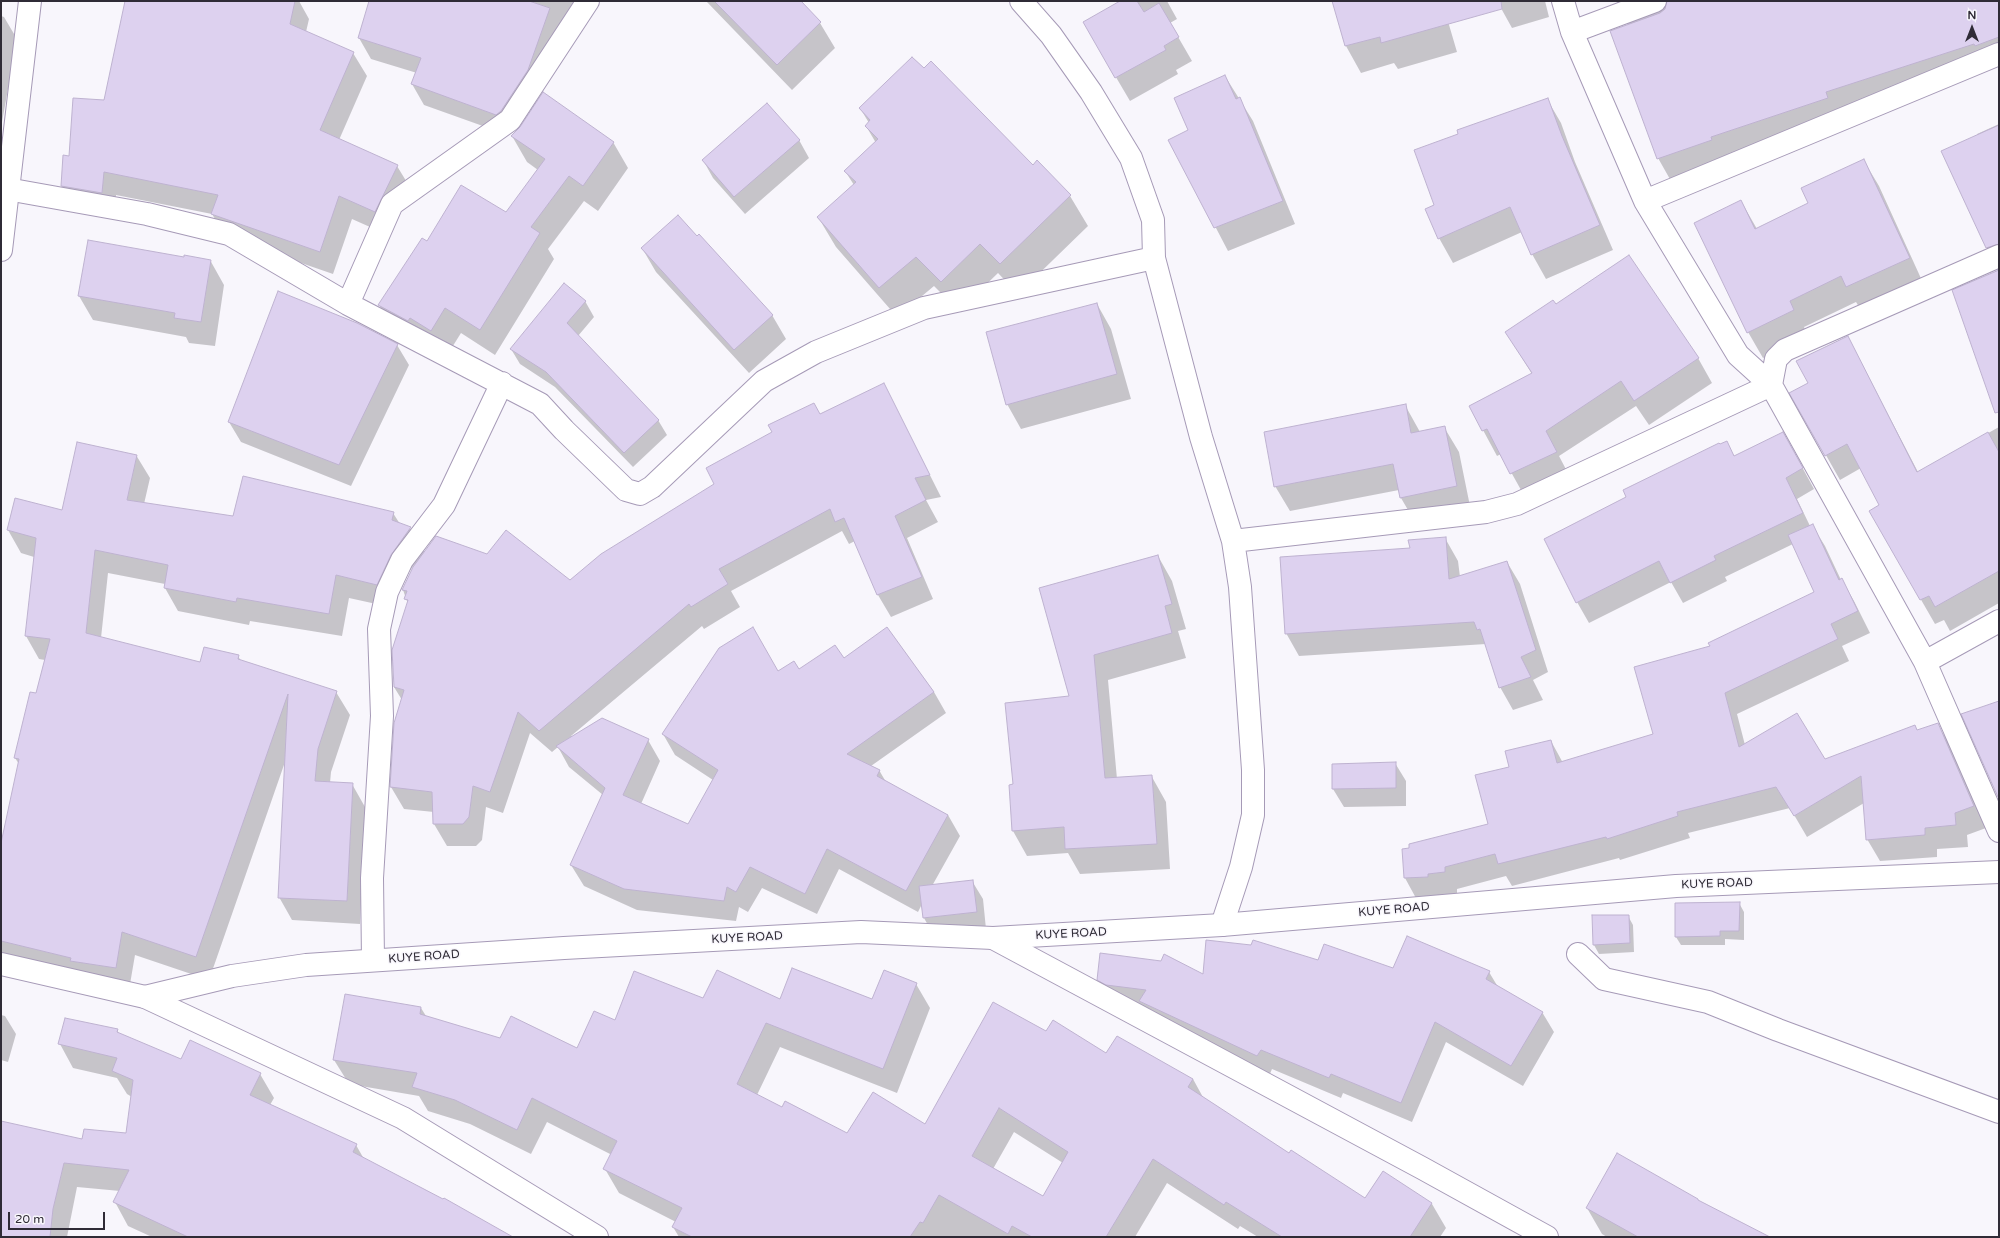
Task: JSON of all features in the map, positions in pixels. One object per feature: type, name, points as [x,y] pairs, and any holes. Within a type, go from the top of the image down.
[{"type":"street","points":[[1,250],[30,1]]},
{"type":"street","points":[[348,304],[392,204],[510,120],[588,1]]},
{"type":"street","points":[[1021,1],[1051,35],[1091,92],[1131,158],[1153,220],[1154,258],[1201,437],[1233,541],[1241,595],[1253,770],[1253,815],[1241,867],[1222,926]]},
{"type":"street","points":[[1563,1],[1572,32],[1645,201],[1738,355],[1772,385],[1925,662],[1999,831]]},
{"type":"street","points":[[1572,32],[1655,1]]},
{"type":"street","points":[[1645,201],[1999,54]]},
{"type":"street","points":[[7,189],[146,214],[229,234],[348,304],[540,404],[564,430],[626,490],[640,494],[652,487],[764,381],[816,352],[924,308],[1154,258]]},
{"type":"street","points":[[1772,385],[1776,359],[1785,350],[1999,256]]},
{"type":"street","points":[[373,960],[372,878],[382,716],[379,629],[387,592],[402,560],[444,506],[502,383]]},
{"type":"street","points":[[1233,541],[1486,512],[1517,504],[1772,385]]},
{"type":"street","points":[[1925,662],[1999,621]]},
{"type":"street","name":"KUYE ROAD","points":[[145,997],[232,976],[306,965],[373,960],[861,932],[993,938],[1222,926],[1676,886],[1999,872]]},
{"type":"street","points":[[993,938],[1422,1168],[1547,1237]]},
{"type":"street","points":[[1578,954],[1604,978],[1708,1002],[1778,1030],[1999,1112]]},
{"type":"street","points":[[1,964],[145,997],[403,1118],[597,1237]]},
{"type":"building","points":[[125,1],[295,1],[290,24],[354,52],[320,130],[398,165],[375,212],[339,196],[320,252],[211,214],[218,195],[104,172],[102,193],[61,186],[63,155],[69,156],[73,98],[104,100]]},
{"type":"building","points":[[369,1],[529,1],[550,8],[528,70],[501,111],[496,115],[411,84],[421,58],[358,38]]},
{"type":"building","points":[[714,1],[801,1],[821,22],[777,65]]},
{"type":"building","points":[[1120,1],[1137,1],[1144,12],[1159,3],[1179,37],[1164,46],[1166,50],[1115,78],[1083,22]]},
{"type":"building","points":[[1332,1],[1501,1],[1502,9],[1381,43],[1380,37],[1345,46]]},
{"type":"building","points":[[1667,1],[1999,1],[1999,37],[1975,46],[1974,44],[1826,92],[1828,98],[1711,137],[1712,140],[1657,159],[1610,31],[1660,13],[1665,9]]},
{"type":"building","points":[[912,57],[924,68],[931,61],[1033,165],[1037,160],[1071,195],[1000,264],[980,244],[941,282],[916,257],[879,288],[817,217],[856,182],[844,171],[878,139],[865,126],[870,120],[859,108]]},
{"type":"building","points":[[1225,75],[1236,99],[1240,97],[1283,201],[1214,228],[1168,140],[1188,130],[1174,98]]},
{"type":"building","points":[[543,92],[614,142],[583,186],[569,176],[531,227],[540,233],[480,330],[445,308],[431,331],[410,318],[408,321],[378,305],[422,238],[427,241],[461,185],[506,212],[545,159],[511,136],[520,127]]},
{"type":"building","points":[[1548,98],[1562,136],[1600,225],[1531,255],[1510,207],[1438,239],[1425,209],[1434,205],[1414,150],[1458,134],[1457,130]]},
{"type":"building","points":[[767,103],[800,140],[734,197],[702,160]]},
{"type":"building","points":[[1999,125],[1999,244],[1986,248],[1941,151]]},
{"type":"building","points":[[1864,159],[1910,258],[1846,287],[1841,276],[1790,301],[1794,310],[1747,333],[1694,223],[1741,200],[1755,229],[1808,203],[1801,188]]},
{"type":"building","points":[[678,215],[697,236],[699,234],[773,315],[734,350],[641,248]]},
{"type":"building","points":[[88,240],[184,257],[184,255],[211,260],[201,322],[174,318],[175,313],[78,296]]},
{"type":"building","points":[[1629,255],[1699,358],[1634,401],[1621,381],[1546,431],[1557,452],[1510,474],[1487,429],[1482,431],[1469,406],[1532,373],[1505,332],[1553,300],[1556,304]]},
{"type":"building","points":[[1999,270],[1999,412],[1995,413],[1952,290]]},
{"type":"building","points":[[564,283],[586,301],[567,323],[659,420],[624,453],[546,372],[510,349]]},
{"type":"building","points":[[278,291],[357,323],[398,344],[339,465],[228,422]]},
{"type":"building","points":[[1097,303],[1117,374],[1006,405],[986,332]]},
{"type":"building","points":[[1848,336],[1917,472],[1988,432],[1999,452],[1999,571],[1935,607],[1929,596],[1920,600],[1869,511],[1879,505],[1847,444],[1825,456],[1789,393],[1808,383],[1796,361]]},
{"type":"building","points":[[884,383],[930,475],[915,478],[926,500],[895,516],[922,577],[877,595],[844,518],[835,522],[830,509],[719,569],[728,584],[691,607],[689,604],[539,731],[518,712],[490,792],[473,786],[469,817],[463,824],[433,824],[432,792],[390,787],[394,723],[404,690],[394,687],[392,650],[408,600],[404,599],[407,591],[402,590],[413,567],[436,536],[487,554],[506,530],[570,580],[601,554],[714,484],[706,468],[772,432],[768,425],[814,403],[820,414]]},
{"type":"building","points":[[1406,404],[1411,433],[1445,426],[1457,486],[1400,498],[1393,464],[1274,487],[1264,432]]},
{"type":"building","points":[[1783,432],[1803,468],[1786,478],[1803,513],[1714,556],[1716,560],[1670,583],[1659,561],[1576,603],[1544,539],[1626,497],[1623,490],[1719,443],[1720,444],[1727,441],[1734,456]]},
{"type":"building","points":[[77,442],[137,455],[127,500],[233,516],[243,476],[394,512],[392,520],[411,527],[391,555],[377,585],[336,575],[329,614],[237,598],[236,602],[164,588],[168,565],[95,550],[86,633],[200,662],[204,647],[239,655],[238,659],[337,691],[318,749],[315,781],[353,783],[347,901],[278,898],[288,694],[196,957],[122,932],[116,968],[70,961],[71,958],[1,941],[1,843],[19,759],[14,758],[30,692],[36,693],[50,639],[25,636],[36,538],[7,530],[15,498],[62,510]]},
{"type":"building","points":[[1813,524],[1839,580],[1842,578],[1858,611],[1831,624],[1838,639],[1725,693],[1739,747],[1797,713],[1825,759],[1915,725],[1917,730],[1938,723],[1974,806],[1955,813],[1956,825],[1925,828],[1925,835],[1866,840],[1861,776],[1794,816],[1776,787],[1677,812],[1678,816],[1607,839],[1606,837],[1498,864],[1495,854],[1445,867],[1445,872],[1428,874],[1428,877],[1404,878],[1402,849],[1409,848],[1409,844],[1488,824],[1475,775],[1509,767],[1505,751],[1551,740],[1557,763],[1653,734],[1634,667],[1710,646],[1708,643],[1814,592],[1788,535]]},
{"type":"building","points":[[1446,537],[1449,579],[1507,561],[1536,650],[1521,657],[1531,677],[1499,688],[1480,629],[1477,630],[1474,622],[1285,634],[1280,557],[1410,548],[1408,540]]},
{"type":"building","points":[[1158,555],[1172,604],[1165,606],[1172,633],[1094,655],[1105,778],[1152,775],[1157,844],[1065,849],[1064,827],[1012,831],[1009,785],[1013,784],[1005,703],[1069,696],[1039,588]]},
{"type":"building","points":[[753,627],[778,671],[794,661],[799,669],[835,645],[844,658],[887,627],[934,692],[847,754],[880,770],[877,776],[948,815],[906,891],[827,849],[805,894],[750,867],[736,892],[727,887],[724,901],[624,889],[570,865],[605,788],[556,746],[602,718],[649,739],[623,795],[688,824],[718,770],[662,734],[719,648]]},
{"type":"building","points":[[1999,701],[1999,796],[1998,797],[1961,714]]},
{"type":"building","points":[[1396,762],[1396,788],[1332,789],[1332,764]]},
{"type":"building","points":[[973,880],[977,912],[923,918],[919,886]]},
{"type":"building","points":[[1740,902],[1739,931],[1720,931],[1720,936],[1675,937],[1675,903]]},
{"type":"building","points":[[1592,915],[1629,915],[1630,943],[1593,945]]},
{"type":"building","points":[[1407,936],[1490,971],[1486,979],[1543,1012],[1511,1066],[1435,1022],[1401,1103],[1331,1074],[1329,1078],[1261,1050],[1257,1056],[1139,1001],[1146,990],[1106,985],[1097,980],[1100,953],[1161,961],[1164,954],[1203,974],[1206,940],[1251,945],[1253,940],[1318,960],[1324,944],[1393,968]]},
{"type":"building","points":[[792,968],[872,999],[884,970],[917,983],[883,1069],[766,1023],[737,1084],[782,1107],[785,1101],[847,1133],[873,1092],[925,1124],[993,1002],[1046,1031],[1053,1020],[1106,1053],[1117,1036],[1193,1079],[1188,1087],[1289,1153],[1291,1150],[1365,1198],[1383,1171],[1432,1203],[1410,1237],[1282,1237],[1226,1202],[1224,1205],[1153,1159],[1106,1237],[1032,1237],[1012,1226],[1008,1234],[939,1195],[923,1223],[920,1222],[910,1237],[692,1237],[672,1227],[682,1208],[603,1169],[617,1141],[532,1098],[517,1130],[455,1100],[412,1087],[417,1073],[333,1060],[345,994],[421,1007],[420,1014],[500,1038],[511,1016],[577,1048],[594,1011],[615,1020],[634,971],[703,998],[717,970],[780,999]],"holes":[[[999,1108],[1068,1152],[1043,1196],[972,1156]]]},
{"type":"building","points":[[65,1018],[118,1029],[117,1032],[181,1059],[190,1040],[261,1073],[250,1095],[357,1144],[353,1152],[443,1199],[444,1198],[513,1237],[188,1237],[113,1202],[129,1170],[64,1163],[53,1209],[50,1237],[1,1237],[1,1121],[82,1139],[84,1129],[126,1133],[133,1080],[112,1071],[117,1058],[58,1044]]},
{"type":"building","points":[[1617,1153],[1698,1200],[1770,1237],[1638,1237],[1586,1208]]}]
